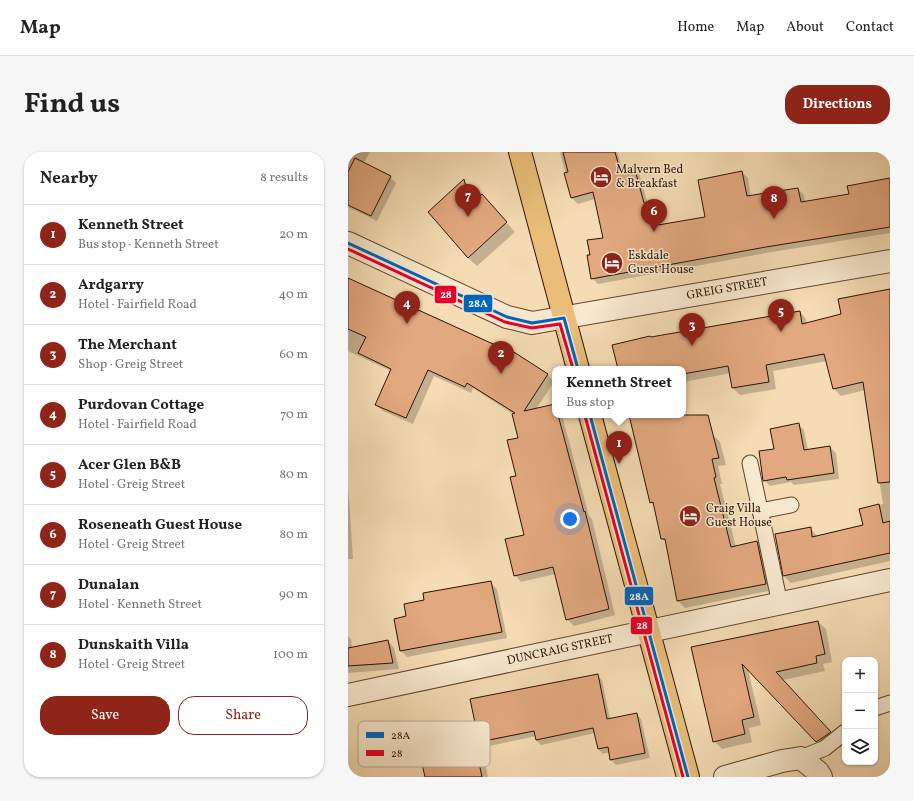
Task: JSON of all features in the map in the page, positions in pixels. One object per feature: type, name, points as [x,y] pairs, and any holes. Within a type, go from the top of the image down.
[{"type":"highway","points":[[520,152],[577,366]]},
{"type":"highway","points":[[591,418],[688,777]]},
{"type":"street","name":"GREIG STREET","points":[[348,243],[507,317],[532,323],[890,261]]},
{"type":"street","name":"DUNCRAIG STREET","points":[[348,695],[890,580]]},
{"type":"street","points":[[725,777],[782,760],[801,758],[818,772],[821,777]]},
{"type":"lane","points":[[750,463],[780,604]]},
{"type":"lane","points":[[760,511],[791,505]]},
{"type":"lane","points":[[878,707],[890,703]]},
{"type":"lane","points":[[801,758],[825,748],[842,734]]},
{"type":"building","points":[[563,152],[615,152],[620,170],[634,166],[644,203],[648,203],[652,226],[705,217],[698,180],[742,171],[747,196],[798,188],[801,202],[849,194],[847,186],[890,178],[890,227],[766,247],[591,279],[587,255],[590,255],[587,240],[603,238],[593,192],[571,198],[564,173],[568,172]]},
{"type":"building","points":[[355,158],[391,176],[371,216],[348,205],[348,172]]},
{"type":"building","points":[[464,179],[470,204],[482,194],[507,222],[468,258],[428,212]]},
{"type":"building","points":[[348,278],[504,349],[506,347],[548,374],[524,411],[552,405],[552,418],[559,418],[584,512],[585,511],[609,609],[566,620],[553,567],[514,576],[505,539],[524,535],[510,477],[516,476],[507,440],[518,438],[512,414],[515,413],[467,383],[465,387],[428,370],[406,418],[375,405],[391,369],[358,353],[366,337],[348,329]]},
{"type":"building","points":[[890,289],[890,482],[878,483],[863,382],[833,389],[824,354],[766,365],[769,382],[732,388],[728,366],[686,373],[686,366],[617,366],[612,345],[650,336],[800,311],[802,324],[841,314],[838,299]]},
{"type":"building","points":[[686,415],[708,415],[719,458],[712,459],[716,477],[714,478],[731,547],[757,541],[766,584],[677,601],[665,539],[661,539],[653,502],[650,503],[630,418],[686,418]]},
{"type":"building","points":[[799,423],[804,450],[830,446],[834,473],[787,480],[786,477],[763,481],[759,451],[774,449],[770,429]]},
{"type":"building","points":[[879,504],[883,523],[890,521],[890,553],[783,576],[775,534],[811,527],[812,537],[863,525],[859,509]]},
{"type":"building","points":[[491,581],[502,632],[400,651],[394,619],[406,616],[404,604],[424,600],[423,593]]},
{"type":"building","points":[[818,621],[825,654],[816,656],[817,663],[776,672],[831,732],[816,742],[742,664],[754,717],[742,720],[745,734],[713,742],[691,647]]},
{"type":"building","points":[[388,640],[393,663],[348,666],[348,648]]},
{"type":"building","points":[[598,674],[607,719],[637,713],[645,753],[610,760],[608,747],[598,749],[593,728],[536,740],[534,731],[490,740],[490,721],[475,721],[470,699]]},
{"type":"building","points":[[423,767],[480,767],[482,777],[425,777]]},
{"type":"transit line","name":"28A","points":[[348,243],[507,317],[532,323],[564,318],[577,366]]},
{"type":"transit line","name":"28","points":[[348,249],[505,322],[532,328],[560,324],[572,366]]},
{"type":"transit line","name":"28","points":[[586,418],[683,777]]},
{"type":"transit line","name":"28A","points":[[591,418],[688,777]]},
{"type":"place","name":"Malvern Bed & Breakfast","points":[[601,177]]},
{"type":"place","name":"Dunalan","points":[[468,217]]},
{"type":"place","name":"Dunskaith Villa","points":[[774,219]]},
{"type":"place","name":"Roseneath Guest House","points":[[654,232]]},
{"type":"place","name":"Eskdale Guest House","points":[[612,263]]},
{"type":"place","name":"Purdovan Cottage","points":[[407,324]]},
{"type":"place","name":"Acer Glen B&B","points":[[781,332]]},
{"type":"place","name":"The Merchant","points":[[692,346]]},
{"type":"place","name":"Ardgarry","points":[[501,374]]},
{"type":"place","name":"Kenneth Street","points":[[619,464]]},
{"type":"place","name":"Craig Villa Guest House","points":[[690,516]]}]
